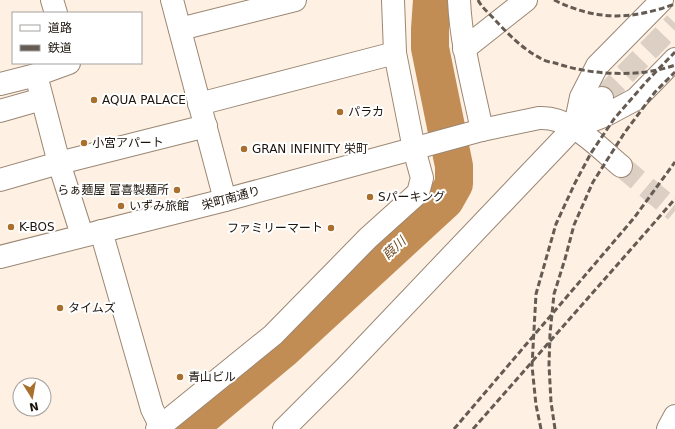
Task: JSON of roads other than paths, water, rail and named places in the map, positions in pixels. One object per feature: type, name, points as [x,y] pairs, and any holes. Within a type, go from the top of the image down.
[{"type":"street","points":[[52,0],[56,12]]},
{"type":"street","points":[[172,0],[225,200]]},
{"type":"street","points":[[180,29],[295,0]]},
{"type":"street","points":[[36,76],[59,163],[92,233],[159,428],[273,335],[368,238],[418,193],[422,178],[424,146],[395,53],[393,0]]},
{"type":"street","points":[[459,0],[460,25],[464,48],[482,130],[547,117],[564,122],[575,128],[621,166]]},
{"type":"street","points":[[464,48],[526,0]]},
{"type":"street","points":[[575,128],[581,97],[597,66],[662,0]]},
{"type":"street","points":[[199,104],[395,53]]},
{"type":"street","points":[[575,128],[606,116],[636,99],[675,59]]},
{"type":"street","points":[[0,84],[36,76],[66,64]]},
{"type":"street","points":[[284,429],[575,128],[602,98]]},
{"type":"street","points":[[0,111],[42,99]]},
{"type":"street","points":[[0,180],[59,163],[206,126]]},
{"type":"street","name":"栄町南通り","points":[[0,257],[225,200],[482,130]]},
{"type":"street","points":[[668,429],[675,416]]},
{"type":"waterway","name":"葭川","points":[[187,429],[282,350],[445,200],[454,184],[454,166],[430,48],[432,0]]},
{"type":"tunnel","points":[[602,98],[675,23]]},
{"type":"tunnel","points":[[621,166],[675,211]]},
{"type":"railway","points":[[478,0],[486,11],[516,41],[545,61],[584,70],[615,73],[646,72],[675,65]]},
{"type":"railway","points":[[554,0],[585,12],[614,16],[644,13],[675,4]]},
{"type":"railway","points":[[541,429],[536,405],[532,366],[536,294],[556,224],[591,153],[614,119],[646,82],[675,52]]},
{"type":"railway","points":[[555,429],[551,402],[549,365],[550,334],[554,294],[574,225],[593,182],[625,132],[655,92],[675,72]]},
{"type":"railway","points":[[454,429],[634,218],[675,162]]},
{"type":"railway","points":[[473,429],[675,199]]},
{"type":"place","name":"AQUA PALACE","points":[[94,100]]},
{"type":"place","name":"パラカ","points":[[340,112]]},
{"type":"place","name":"小宮アパート","points":[[84,143]]},
{"type":"place","name":"GRAN INFINITY 栄町","points":[[244,149]]},
{"type":"place","name":"らぁ麺屋 富喜製麺所","points":[[177,190]]},
{"type":"place","name":"Sパーキング","points":[[370,197]]},
{"type":"place","name":"いずみ旅館","points":[[121,206]]},
{"type":"place","name":"K-BOS","points":[[11,227]]},
{"type":"place","name":"ファミリーマート","points":[[331,228]]},
{"type":"place","name":"タイムズ","points":[[60,308]]},
{"type":"place","name":"青山ビル","points":[[180,377]]}]
